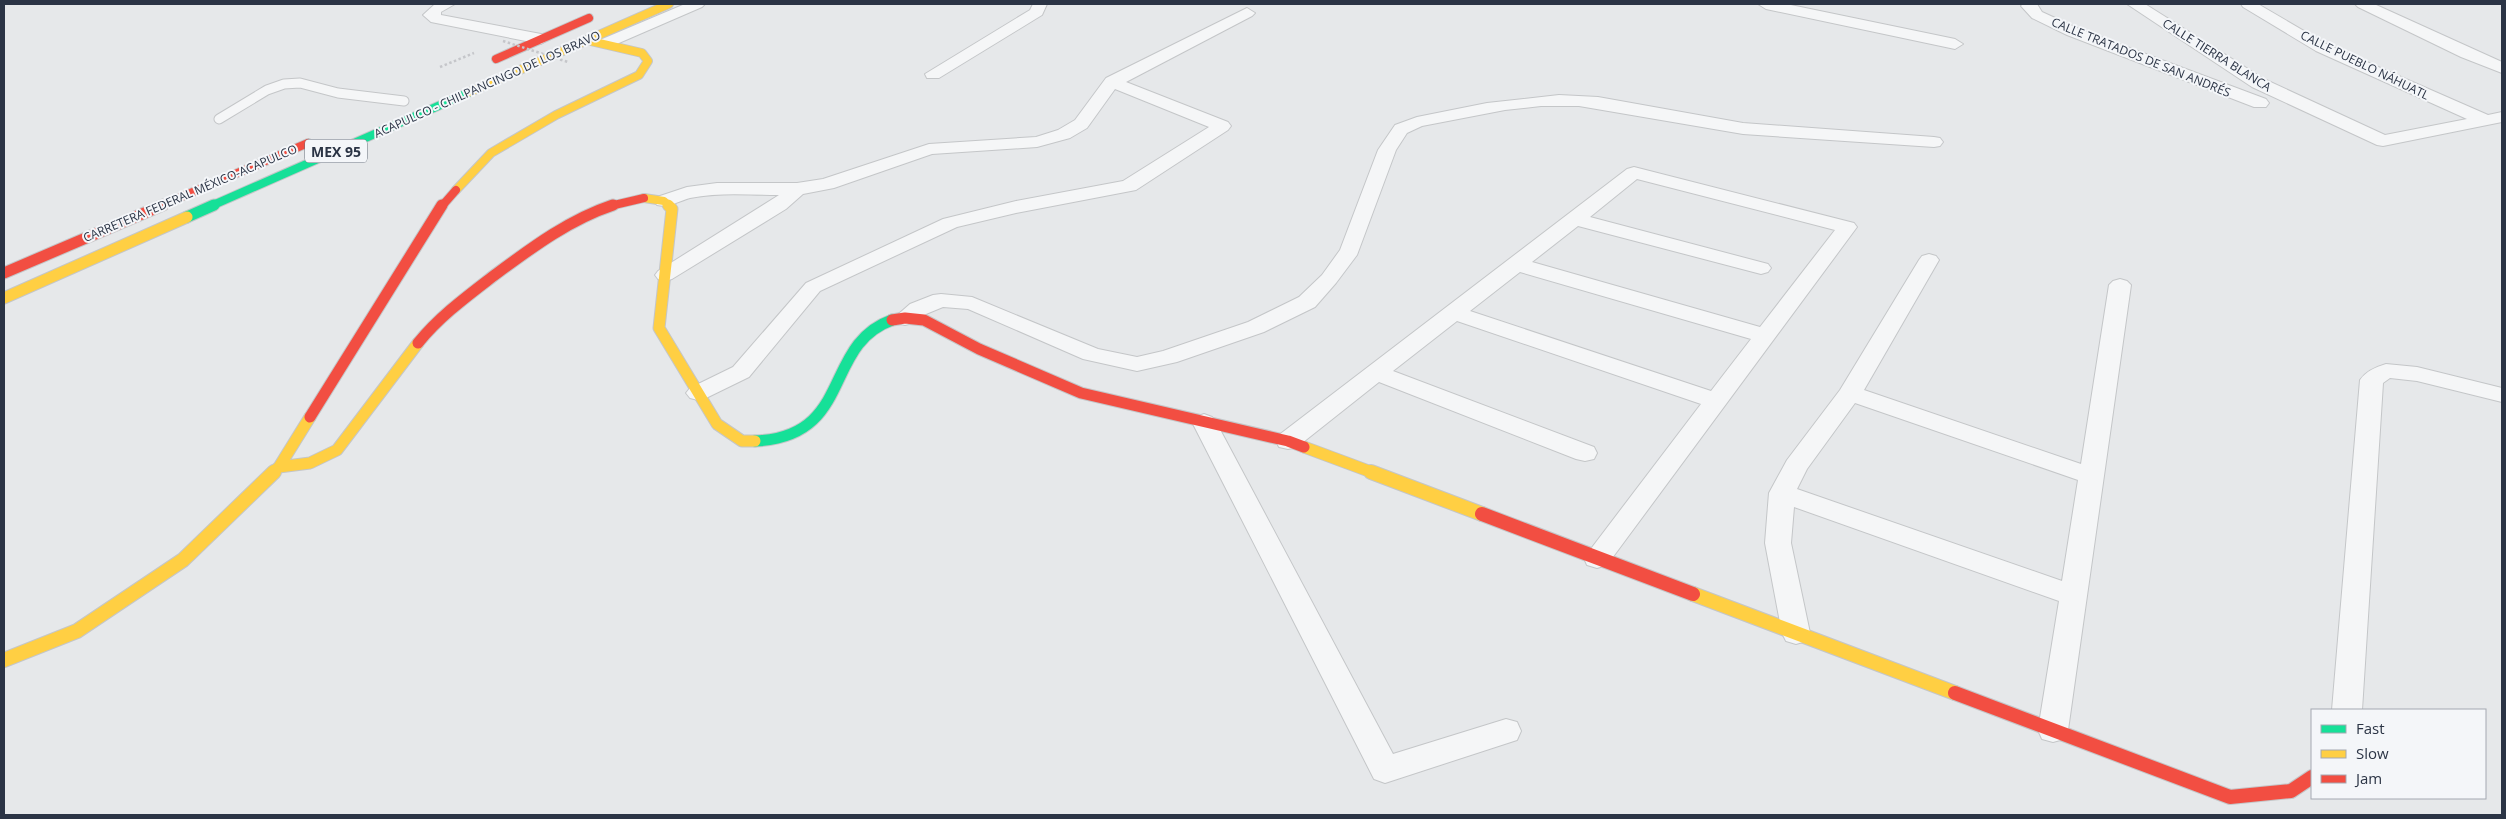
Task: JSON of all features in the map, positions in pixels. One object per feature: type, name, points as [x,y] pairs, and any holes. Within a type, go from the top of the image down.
[{"type":"street","points":[[447,4],[436,9],[431,14],[436,19],[541,39]]},
{"type":"street","name":"ACAPULCO - CHILPANCINGO DE LOS BRAVO","points":[[4,298],[669,4]]},
{"type":"street","points":[[606,43],[697,4]]},
{"type":"street","points":[[933,74],[1037,12],[1040,4]]},
{"type":"street","points":[[1766,4],[1954,44]]},
{"type":"street","name":"CALLE TRATADOS DE SAN ANDRÉS","points":[[2030,4],[2029,6],[2037,15],[2073,32],[2260,103]]},
{"type":"street","name":"CALLE TIERRA BLANCA","points":[[2135,4],[2258,83],[2382,141],[2494,119]]},
{"type":"street","name":"CALLE PUEBLO NÁHUATL","points":[[2248,4],[2330,52],[2494,119]]},
{"type":"street","points":[[2372,5],[2467,54],[2502,68]]},
{"type":"street","points":[[481,66],[604,12]]},
{"type":"street","points":[[279,467],[305,466],[326,459],[337,450],[433,323],[547,235],[590,212],[620,202],[644,198],[664,201],[687,193],[717,189],[798,189],[827,184],[929,150],[966,145],[1037,142],[1064,134],[1081,124],[1112,82],[1247,13]]},
{"type":"street","points":[[4,660],[77,631],[183,560],[279,467],[445,201],[491,153],[556,115],[639,75],[648,61],[642,53],[606,43],[586,40]]},
{"type":"street","points":[[698,393],[741,372],[753,360],[793,308],[813,287],[950,224],[1016,207],[1129,186],[1222,126],[1112,82]]},
{"type":"street","points":[[386,109],[408,99]]},
{"type":"street","points":[[905,318],[918,309],[941,300],[972,304],[1091,354],[1137,364],[1169,357],[1247,330],[1307,302],[1329,279],[1350,251],[1387,150],[1402,129],[1417,122],[1531,101],[1561,100],[1603,104],[1714,125],[1766,131],[1934,142]]},
{"type":"street","name":"CARRETERA FEDERAL MÉXICO-ACAPULCO","points":[[4,273],[322,136]]},
{"type":"street","points":[[1288,441],[1634,173],[1848,227],[1598,558]]},
{"type":"street","points":[[665,275],[779,205],[798,189]]},
{"type":"street","points":[[664,201],[672,209],[658,328],[717,424],[742,441],[772,441],[800,430],[818,418],[866,333],[886,321],[905,318],[924,320],[979,349],[1081,393],[1288,441],[2230,797],[2292,791],[2311,778]]},
{"type":"street","points":[[1575,219],[1761,268]]},
{"type":"street","points":[[1796,633],[1778,544],[1782,493],[1796,466],[1850,393],[1929,260]]},
{"type":"street","points":[[1516,264],[1766,336]]},
{"type":"street","points":[[2053,730],[2120,285]]},
{"type":"street","points":[[1454,312],[1716,401]]},
{"type":"street","points":[[2347,709],[2372,380],[2386,371],[2417,374],[2502,395]]},
{"type":"street","points":[[1376,373],[1584,453]]},
{"type":"street","points":[[1850,393],[2091,476]]},
{"type":"street","points":[[1204,422],[1385,770],[1506,731]]},
{"type":"street","points":[[1782,493],[2073,595]]},
{"type":"lane","points":[[219,120],[267,90],[284,84],[300,83],[338,92],[408,99]]},
{"type":"path","points":[[503,41],[568,62]]},
{"type":"traffic: fast","points":[[187,217],[470,92]]},
{"type":"traffic: fast","points":[[755,441],[771,440],[788,435],[797,432],[811,423],[825,405],[857,346],[867,334],[879,325],[892,320]]},
{"type":"traffic: slow","points":[[470,92],[669,4]]},
{"type":"traffic: slow","points":[[456,190],[491,153],[556,115],[639,75],[648,61],[642,53],[586,40]]},
{"type":"traffic: slow","points":[[644,198],[664,201],[672,209],[659,328],[717,424],[742,441],[755,441]]},
{"type":"traffic: slow","points":[[4,298],[187,217]]},
{"type":"traffic: slow","points":[[279,467],[310,463],[337,450],[418,343]]},
{"type":"traffic: slow","points":[[4,660],[77,631],[183,560],[279,467],[310,417]]},
{"type":"traffic: slow","points":[[1304,447],[1482,514]]},
{"type":"traffic: slow","points":[[1693,594],[1955,693]]},
{"type":"traffic: jam","points":[[496,59],[589,18]]},
{"type":"traffic: jam","points":[[4,273],[308,143]]},
{"type":"traffic: jam","points":[[310,417],[445,201],[456,190]]},
{"type":"traffic: jam","points":[[418,343],[450,310],[541,242],[579,219],[600,210],[644,198]]},
{"type":"traffic: jam","points":[[892,320],[905,318],[924,320],[979,349],[1081,393],[1288,441],[1304,447]]},
{"type":"traffic: jam","points":[[1482,514],[1693,594]]},
{"type":"traffic: jam","points":[[1955,693],[2230,797],[2291,791],[2311,778]]}]
